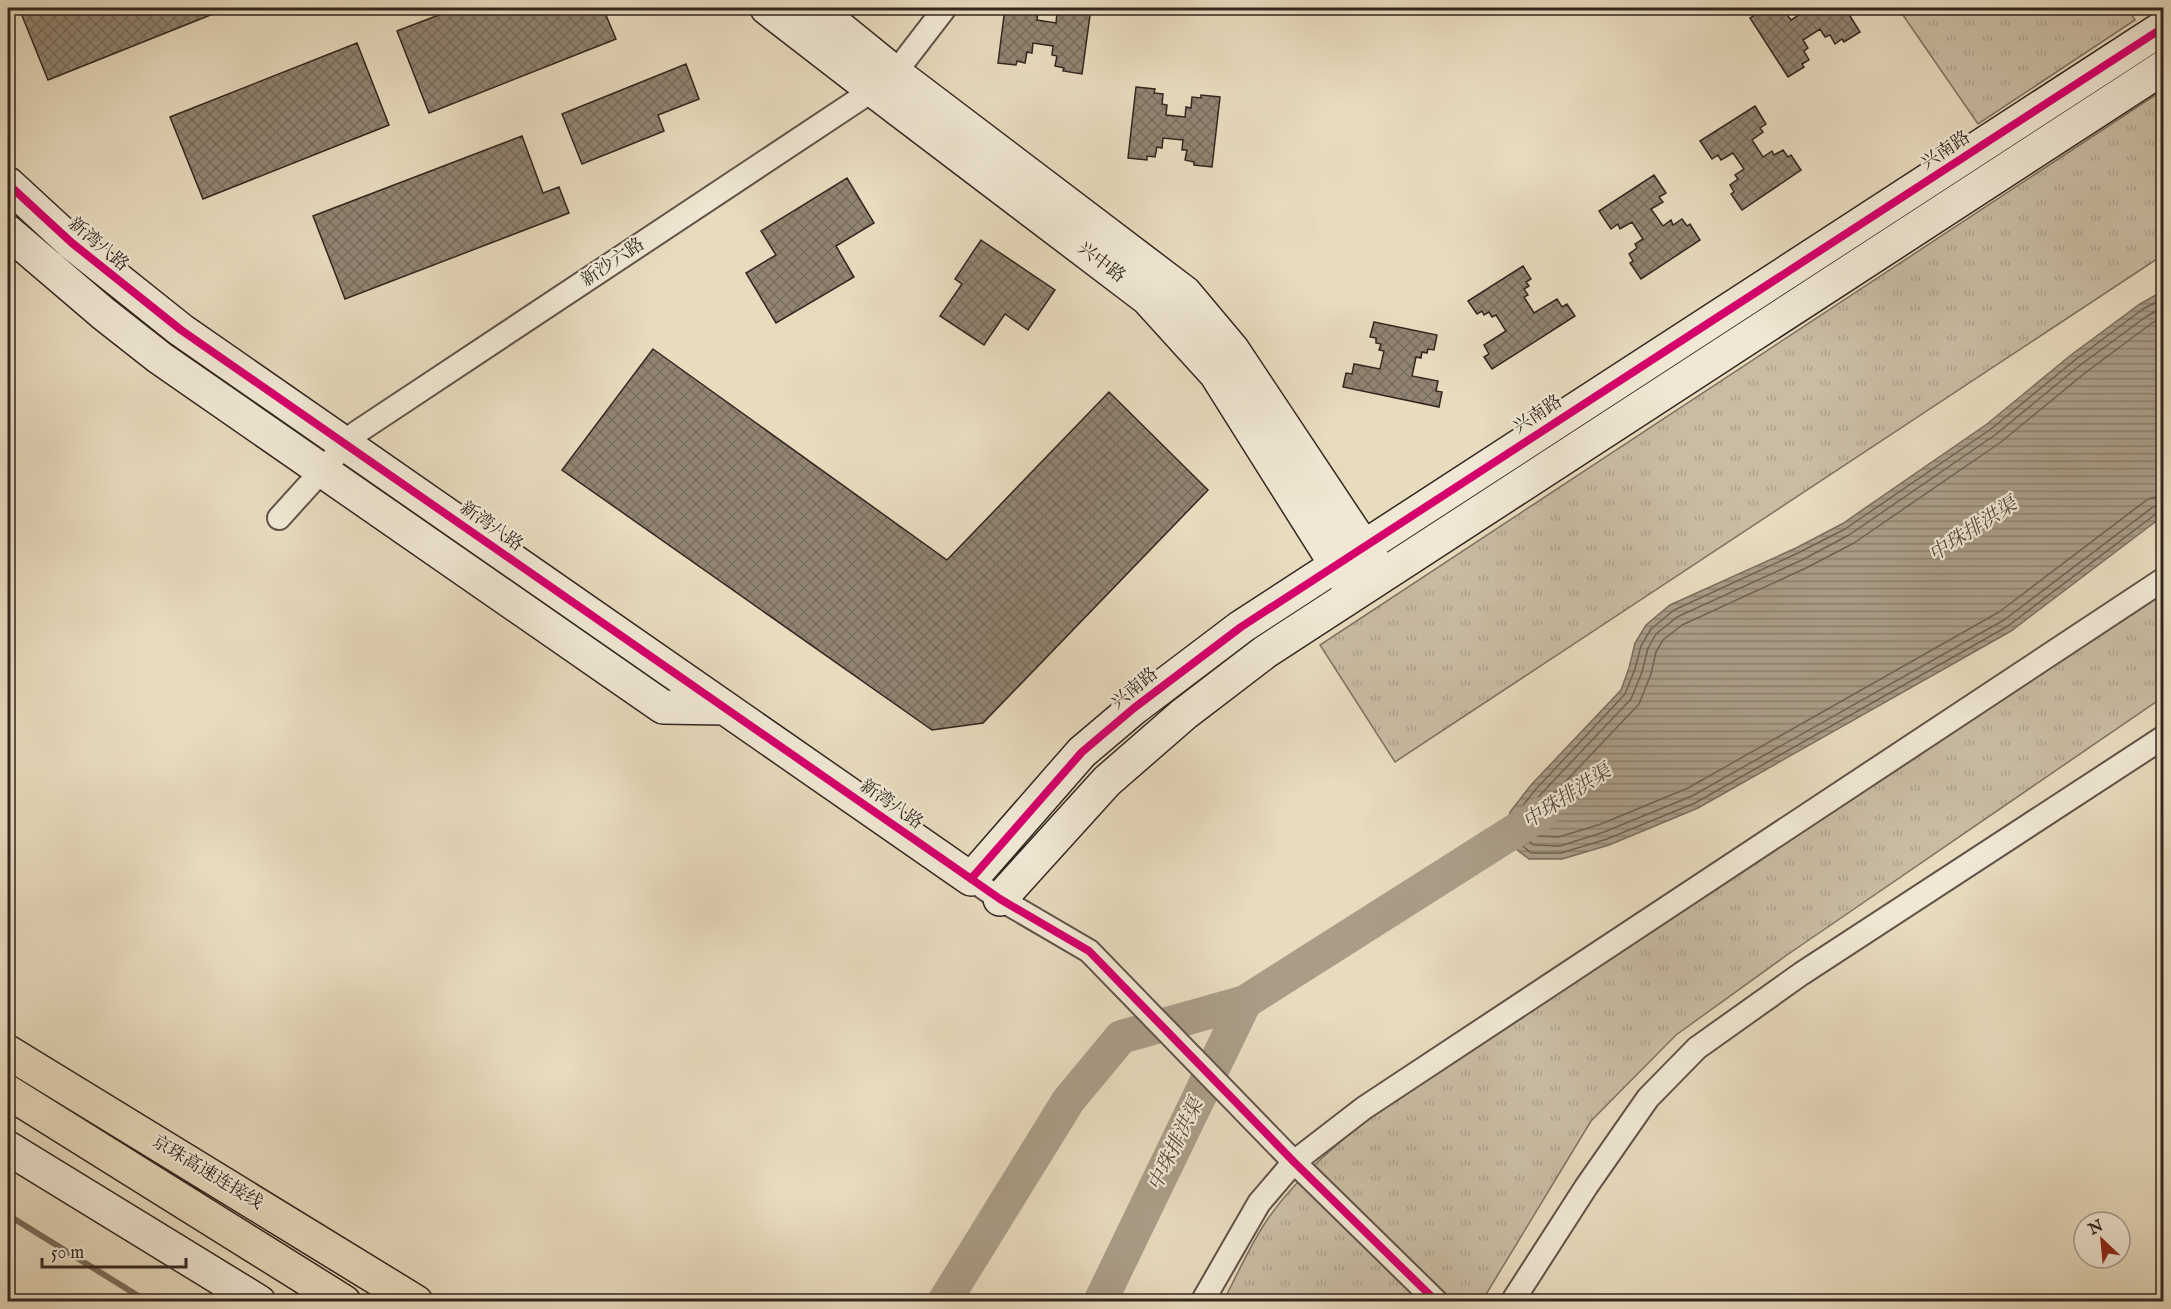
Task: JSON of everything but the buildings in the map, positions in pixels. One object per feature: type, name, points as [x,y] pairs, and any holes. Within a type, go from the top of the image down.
[{"type":"highway","name":"京珠高速连接线","points":[[8,1052],[411,1298]]},
{"type":"highway","name":"京珠高速连接线","points":[[8,1092],[344,1302]]},
{"type":"highway","points":[[8,1097],[41,1113]]},
{"type":"street","name":"兴中路","points":[[767,8],[884,82],[1185,293],[1232,349],[1382,576]]},
{"type":"street","name":"兴中路","points":[[815,8],[884,82],[1147,298],[1216,374],[1354,594]]},
{"type":"street","name":"新沙六路","points":[[279,518],[356,433],[884,82],[945,8]]},
{"type":"street","name":"兴南路","points":[[971,879],[1082,752],[1134,708],[1240,627],[2158,25]]},
{"type":"street","points":[[1000,899],[1107,781],[1224,682],[1309,622],[2163,68]]},
{"type":"street","name":"新湾八路","points":[[8,184],[72,243],[171,323],[971,879]]},
{"type":"street","points":[[8,232],[77,292],[160,358],[663,707],[725,708]]},
{"type":"street","points":[[1202,1302],[1259,1203],[1294,1162],[1364,1108],[2163,579]]},
{"type":"street","points":[[1512,1302],[1586,1187],[1648,1098],[1697,1048],[1801,975],[2163,737]]},
{"type":"street","points":[[971,879],[1000,899],[1089,951],[1294,1162],[1437,1302]]},
{"type":"street","points":[[8,1148],[259,1302]]},
{"type":"green space","points":[[1898,8],[2128,8],[2135,20],[1978,124]]},
{"type":"green space","points":[[2163,90],[2163,255],[1395,762],[1320,645]]},
{"type":"green space","points":[[2163,592],[2163,697],[1787,955],[1676,1035],[1591,1121],[1482,1301],[1223,1302],[1255,1240],[1281,1201],[1312,1167],[1400,1093]]},
{"type":"water","points":[[2163,291],[2163,516],[2011,631],[1698,808],[1609,845],[1562,859],[1529,859],[1503,839],[1510,812],[1531,785],[1621,690],[1635,643],[1646,625],[1670,605],[1796,548],[1842,524],[1987,424],[2071,355],[2140,304]]},
{"type":"waterway","name":"中珠排洪渠","points":[[1100,1302],[1245,1002],[1541,814]]},
{"type":"waterway","points":[[944,1302],[1068,1101],[1121,1037],[1245,1002]]},
{"type":"waterway","points":[[8,1215],[148,1302]]},
{"type":"cycle path","points":[[971,879],[1082,752],[1134,708],[1241,627],[2164,27]]},
{"type":"cycle path","points":[[8,184],[72,243],[181,330],[1000,899],[1089,951],[1294,1162],[1437,1302]]}]
